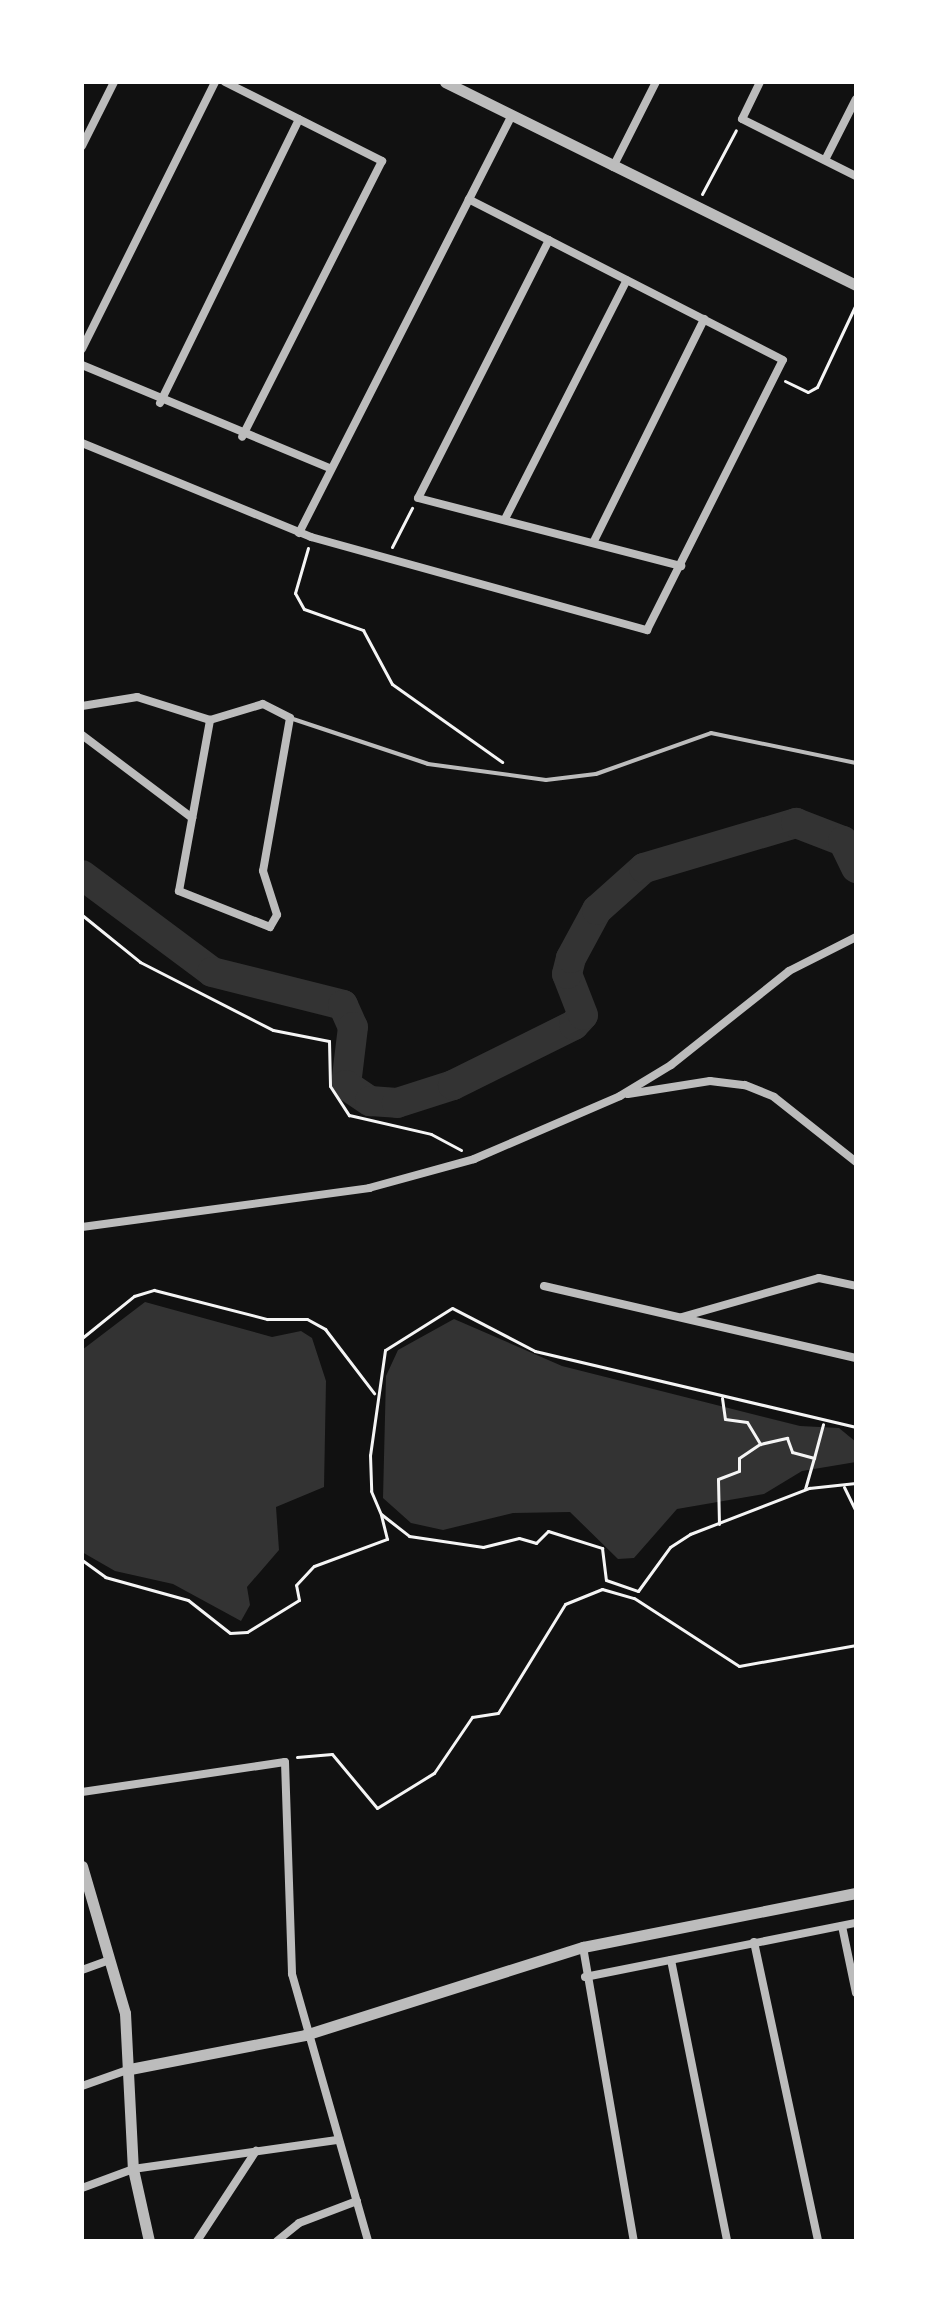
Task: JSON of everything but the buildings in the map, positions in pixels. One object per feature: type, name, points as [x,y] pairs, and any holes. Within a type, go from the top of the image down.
[{"type":"street","points":[[82,146],[114,82]]},
{"type":"street","points":[[82,349],[215,82]]},
{"type":"street","points":[[225,82],[382,161],[242,437]]},
{"type":"street","points":[[445,82],[856,285]]},
{"type":"street","points":[[613,167],[656,82]]},
{"type":"street","points":[[760,82],[742,119],[856,176]]},
{"type":"street","points":[[825,160],[856,99]]},
{"type":"street","points":[[299,533],[512,115]]},
{"type":"street","points":[[160,403],[299,119]]},
{"type":"street","points":[[82,443],[311,537],[647,630],[783,360],[469,199]]},
{"type":"street","points":[[549,240],[418,498],[594,541],[681,566]]},
{"type":"street","points":[[505,519],[627,280]]},
{"type":"street","points":[[594,541],[704,319]]},
{"type":"street","points":[[82,365],[160,403],[242,437],[330,468]]},
{"type":"street","points":[[82,706],[137,697],[210,720],[263,704],[290,718],[263,871],[277,915],[270,927],[179,891],[210,720]]},
{"type":"street","points":[[82,735],[192,818]]},
{"type":"street","points":[[82,1227],[369,1188],[474,1159],[620,1096],[671,1065],[789,971],[856,937]]},
{"type":"street","points":[[620,1096],[710,1081],[745,1085],[774,1097],[856,1162]]},
{"type":"street","points":[[681,1317],[717,1301],[819,1278],[856,1286]]},
{"type":"street","points":[[544,1286],[856,1358]]},
{"type":"street","points":[[82,1792],[285,1762],[292,1974],[305,2035],[368,2241]]},
{"type":"street","points":[[82,1866],[110,1960],[130,2069],[133,2169],[149,2241]]},
{"type":"street","points":[[82,2086],[130,2069],[305,2035],[583,1947],[856,1893]]},
{"type":"street","points":[[585,1977],[856,1923]]},
{"type":"street","points":[[842,1926],[856,1993]]},
{"type":"street","points":[[754,1942],[818,2241]]},
{"type":"street","points":[[583,1947],[585,1977],[634,2241]]},
{"type":"street","points":[[82,1970],[110,1960]]},
{"type":"street","points":[[671,1960],[727,2241]]},
{"type":"street","points":[[82,2188],[133,2169],[337,2140]]},
{"type":"street","points":[[197,2241],[256,2151]]},
{"type":"street","points":[[277,2241],[299,2223],[357,2201]]},
{"type":"lane","points":[[290,718],[428,764],[546,780],[596,774],[711,733],[856,763]]},
{"type":"path","points":[[695,207],[742,119]]},
{"type":"path","points":[[775,376],[808,392],[817,387],[856,304]]},
{"type":"path","points":[[386,558],[418,498]]},
{"type":"path","points":[[311,537],[295,593],[304,609],[363,630],[392,684],[441,713],[511,773]]},
{"type":"path","points":[[82,915],[140,962],[273,1030],[329,1041],[330,1086],[349,1115],[431,1134],[474,1159]]},
{"type":"path","points":[[82,1338],[134,1296],[154,1290],[267,1319],[307,1319],[325,1329],[374,1393]]},
{"type":"path","points":[[82,1560],[105,1577],[188,1600],[230,1633],[247,1632],[299,1600],[296,1585],[314,1566],[387,1539],[371,1491],[374,1393],[385,1350],[452,1308],[535,1351],[722,1398],[856,1427]]},
{"type":"path","points":[[722,1398],[725,1419],[747,1422],[760,1444]]},
{"type":"path","points":[[805,1490],[824,1422]]},
{"type":"path","points":[[719,1524],[718,1479],[739,1471],[739,1458],[760,1444],[787,1438],[792,1452],[814,1458]]},
{"type":"path","points":[[381,1514],[409,1536],[483,1547],[519,1538],[536,1543],[548,1531],[602,1548],[606,1580],[638,1591],[670,1547],[805,1490],[856,1483]]},
{"type":"path","points":[[843,1486],[856,1512]]},
{"type":"path","points":[[285,1762],[332,1754],[377,1808],[434,1773],[472,1717],[498,1713],[565,1604],[602,1589],[634,1598],[739,1666],[856,1645]]},
{"type":"shaded area","points":[[145,1302],[272,1337],[301,1331],[312,1338],[326,1381],[324,1487],[276,1507],[279,1550],[247,1587],[250,1605],[241,1621],[173,1584],[115,1571],[82,1552],[82,1350]]},
{"type":"shaded area","points":[[454,1319],[562,1366],[800,1426],[839,1428],[856,1442],[856,1462],[802,1471],[764,1494],[677,1509],[634,1558],[618,1559],[570,1512],[513,1513],[443,1530],[411,1523],[383,1498],[386,1376],[398,1350]]},
{"type":"waterway","points":[[82,875],[212,972],[343,1005],[353,1027],[346,1085],[370,1101],[397,1103],[453,1085],[574,1025],[583,1015],[567,974],[571,958],[597,910],[644,868],[796,823],[843,841],[856,868]]}]
